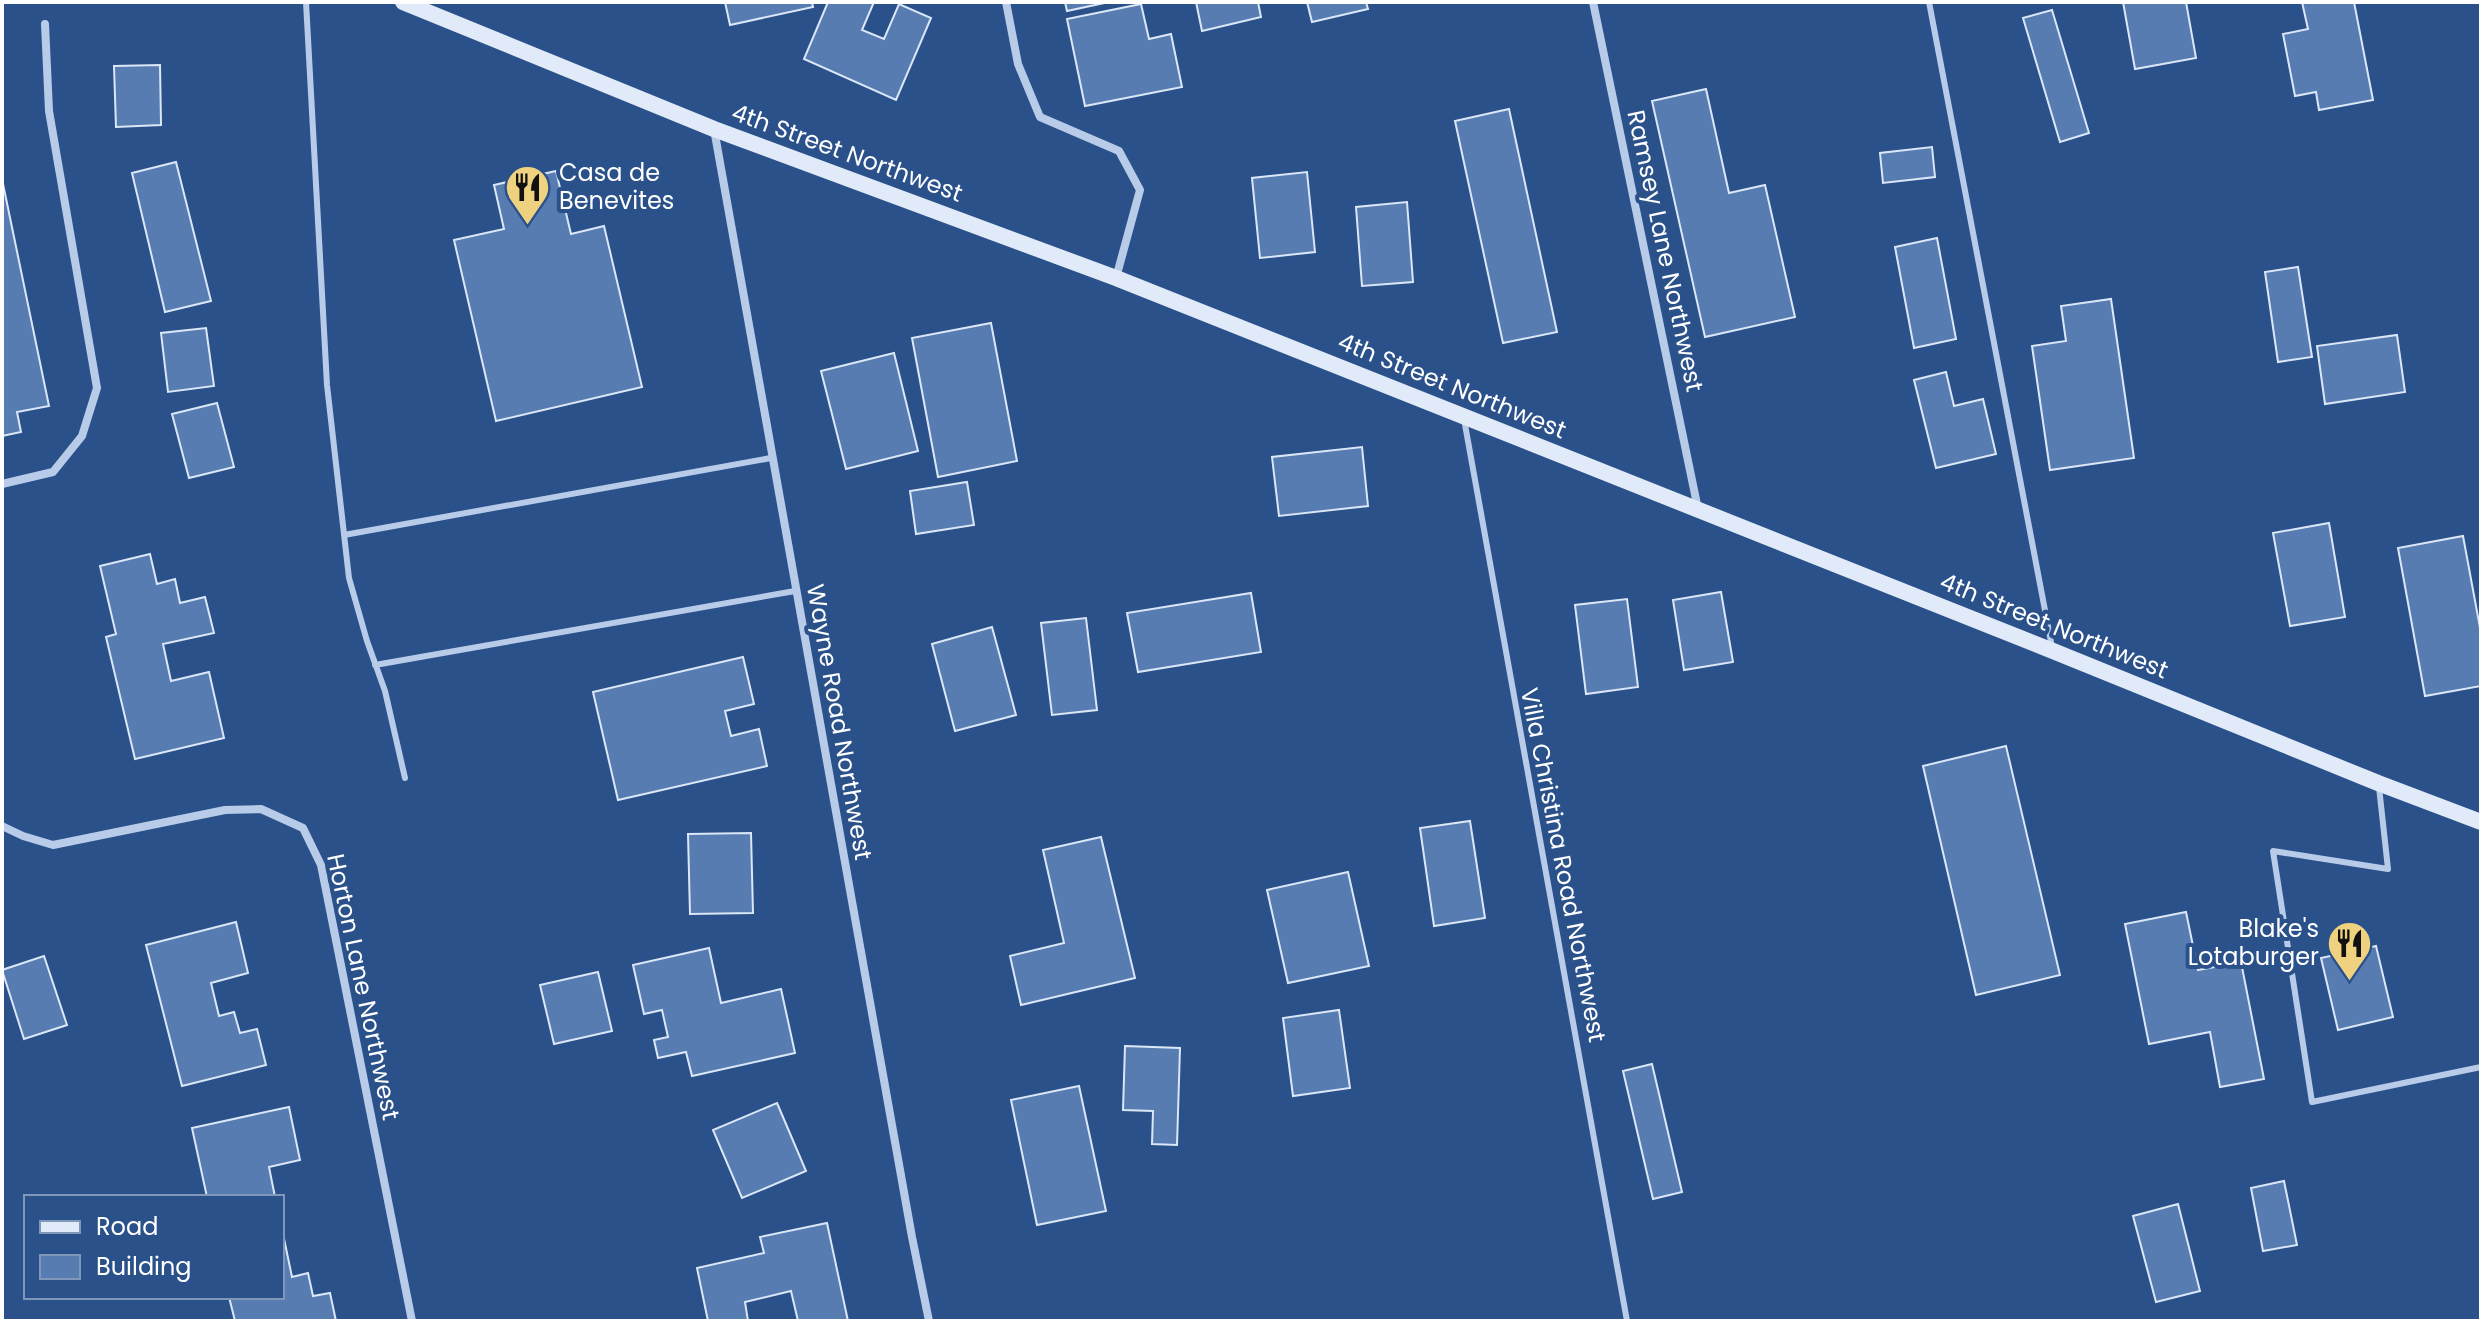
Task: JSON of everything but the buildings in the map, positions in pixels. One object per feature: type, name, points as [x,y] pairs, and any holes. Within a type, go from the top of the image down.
[{"type":"main road","name":"4th Street Northwest","points":[[403,2],[714,129],[1116,278],[2481,822]]},
{"type":"street","points":[[1006,2],[1018,64],[1040,117],[1119,151],[1140,190],[1116,278]]},
{"type":"street","name":"Ramsey Lane Northwest","points":[[1593,2],[1698,509]]},
{"type":"street","points":[[2,484],[53,472],[82,436],[97,388],[49,111],[45,24]]},
{"type":"street","name":"Wayne Road Northwest","points":[[714,129],[929,1321]]},
{"type":"street","name":"Horton Lane Northwest","points":[[2,826],[53,845],[225,810],[261,809],[303,828],[321,865],[412,1321]]},
{"type":"lane","points":[[306,2],[327,385],[349,578],[385,691],[405,778]]},
{"type":"lane","points":[[1929,2],[2053,651]]},
{"type":"lane","name":"Villa Christina Road Northwest","points":[[1463,416],[1627,1321]]},
{"type":"lane","points":[[344,535],[771,458]]},
{"type":"lane","points":[[375,665],[795,591]]},
{"type":"lane","points":[[2378,783],[2388,869],[2273,851],[2312,1102],[2481,1067]]},
{"type":"place","name":"Casa de Benevites","points":[[528,226]]},
{"type":"place","name":"Blake's Lotaburger","points":[[2350,982]]}]
